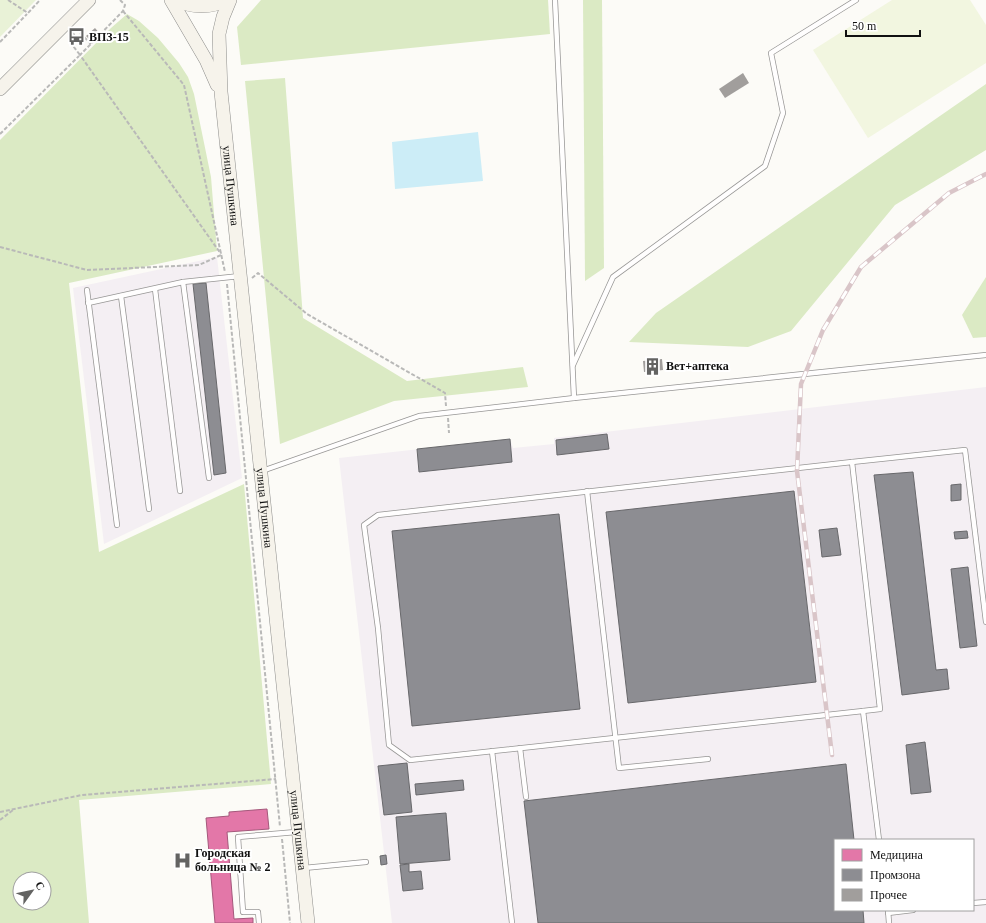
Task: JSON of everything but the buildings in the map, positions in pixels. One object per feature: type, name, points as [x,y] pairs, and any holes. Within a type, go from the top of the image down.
[{"type":"main road","points":[[0,89],[89,0]]},
{"type":"main road","name":"улица Пушкина","points":[[171,0],[206,60],[221,92]]},
{"type":"main road","points":[[176,0],[198,6],[216,5],[226,0]]},
{"type":"main road","name":"улица Пушкина","points":[[230,0],[223,17],[219,34],[221,92],[308,923]]},
{"type":"lane","points":[[555,0],[574,398]]},
{"type":"lane","points":[[573,365],[613,277],[765,166],[783,113],[771,53],[856,0]]},
{"type":"lane","points":[[88,303],[183,282],[240,278]]},
{"type":"lane","points":[[183,282],[208,478]]},
{"type":"lane","points":[[155,289],[180,491]]},
{"type":"lane","points":[[87,290],[117,525]]},
{"type":"lane","points":[[121,296],[149,509]]},
{"type":"lane","points":[[260,472],[419,416],[574,398],[986,355]]},
{"type":"lane","points":[[852,462],[880,708],[863,712],[410,760],[389,745],[378,628],[364,525],[378,515],[587,491],[852,462],[965,450],[986,622]]},
{"type":"lane","points":[[587,491],[619,768],[708,759]]},
{"type":"lane","points":[[863,712],[879,839]]},
{"type":"lane","points":[[520,748],[526,797]]},
{"type":"lane","points":[[492,751],[512,923]]},
{"type":"lane","points":[[259,923],[258,912],[243,912],[238,837],[298,832]]},
{"type":"lane","points":[[302,868],[366,862]]},
{"type":"lane","points":[[974,903],[986,902]]},
{"type":"lane","points":[[888,911],[889,923]]},
{"type":"path","points":[[8,0],[28,14]]},
{"type":"path","points":[[0,42],[40,0]]},
{"type":"path","points":[[0,134],[123,11],[125,6],[120,0]]},
{"type":"path","points":[[123,11],[184,85],[226,278]]},
{"type":"path","points":[[80,33],[91,44]]},
{"type":"path","points":[[70,42],[221,255]]},
{"type":"path","points":[[0,247],[87,270],[199,266],[221,255]]},
{"type":"path","points":[[290,923],[226,282],[240,278],[250,279],[258,273],[307,314],[445,392],[450,433]]},
{"type":"path","points":[[0,812],[82,795],[276,779]]},
{"type":"path","points":[[0,820],[14,810]]},
{"type":"shaded area","points":[[217,257],[242,478],[104,544],[73,288]]},
{"type":"shaded area","points":[[986,387],[986,923],[392,923],[339,458],[510,439],[513,448],[554,444],[554,438]]},
{"type":"green space","points":[[0,0],[36,0],[0,37]]},
{"type":"green space","points":[[261,0],[548,0],[550,34],[241,65],[237,27]]},
{"type":"green space","points":[[583,0],[602,0],[604,268],[585,281]]},
{"type":"green space","points":[[892,0],[970,0],[986,25],[986,63],[868,138],[813,50]]},
{"type":"green space","points":[[127,14],[139,21],[158,38],[179,63],[188,77],[194,94],[211,177],[217,251],[69,283],[99,552],[244,484],[271,784],[79,800],[89,923],[0,923],[0,140],[111,28]]},
{"type":"green space","points":[[285,78],[303,318],[407,381],[523,367],[528,387],[394,401],[280,444],[245,81]]},
{"type":"green space","points":[[986,84],[986,150],[895,205],[791,331],[748,347],[629,342],[656,313]]},
{"type":"green space","points":[[986,277],[986,337],[973,338],[962,315]]},
{"type":"water","points":[[478,132],[483,181],[395,189],[392,142]]},
{"type":"railway","points":[[832,755],[797,471],[801,384],[823,330],[861,267],[949,193],[986,174]]},
{"type":"place","name":"ВПЗ-15","points":[[76,37]]},
{"type":"place","name":"Вет+аптека","points":[[653,366]]},
{"type":"place","name":"Городская больница № 2","points":[[182,860]]}]
